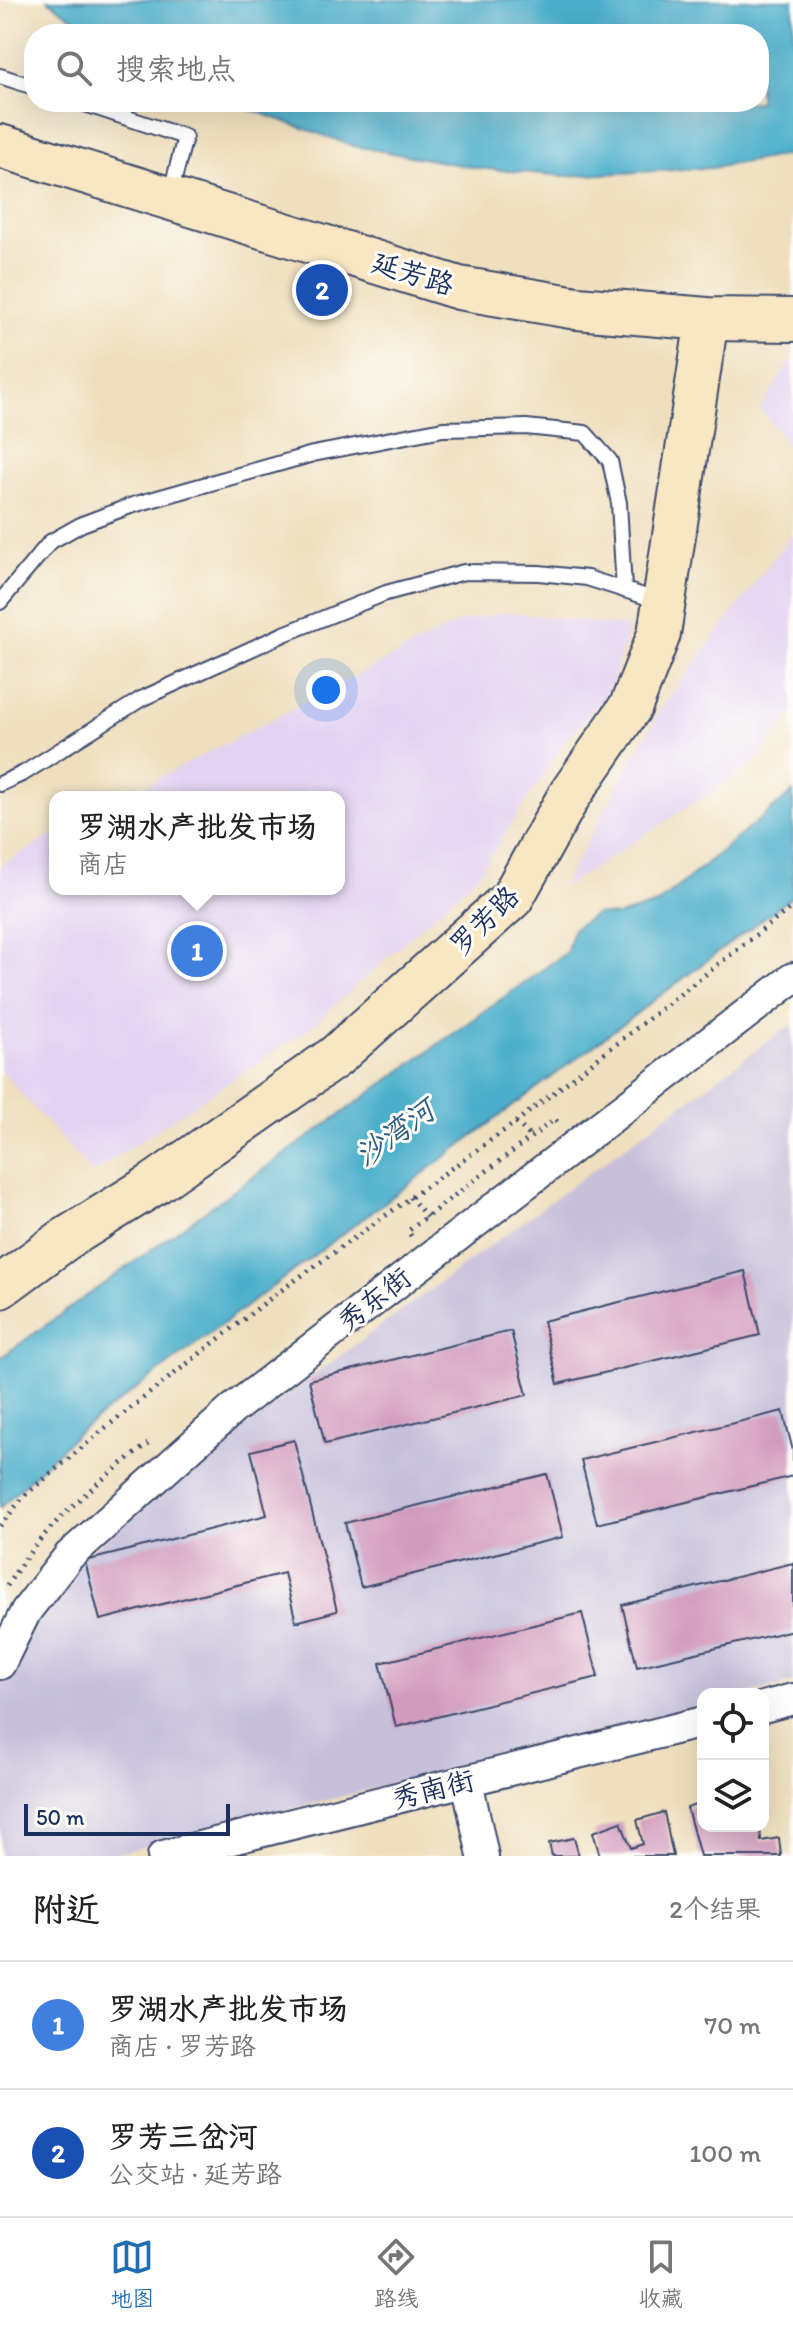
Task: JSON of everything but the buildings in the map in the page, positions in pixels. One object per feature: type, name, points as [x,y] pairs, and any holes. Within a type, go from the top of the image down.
[{"type":"main road","name":"延芳路","points":[[0,146],[459,288],[577,308],[707,319],[793,320]]},
{"type":"main road","name":"罗芳路","points":[[0,1287],[64,1240],[154,1184],[335,1057],[512,898],[569,796],[631,706],[659,634],[707,319]]},
{"type":"street","name":"秀东街","points":[[0,1664],[26,1611],[69,1556],[233,1409],[793,978]]},
{"type":"street","name":"秀南街","points":[[163,1856],[697,1724]]},
{"type":"street","points":[[467,1781],[483,1856]]},
{"type":"lane","points":[[0,76],[24,84]]},
{"type":"lane","points":[[109,112],[185,137],[169,198]]},
{"type":"lane","points":[[0,602],[50,542],[82,524],[133,505],[313,454],[443,429],[513,428],[585,433],[610,461],[619,503],[624,590]]},
{"type":"lane","points":[[0,784],[24,773],[141,699],[284,634],[386,593],[464,572],[539,573],[587,578],[664,603]]},
{"type":"path","points":[[0,1526],[24,1496],[276,1294],[516,1122],[793,906]]},
{"type":"path","points":[[408,1231],[555,1119]]},
{"type":"path","points":[[516,1122],[531,1137]]},
{"type":"path","points":[[410,1197],[427,1217]]},
{"type":"shaded area","points":[[790,361],[793,361],[793,452],[760,409]]},
{"type":"shaded area","points":[[793,533],[793,713],[750,767],[561,889],[661,708]]},
{"type":"shaded area","points":[[506,612],[629,627],[609,693],[567,739],[478,875],[311,1027],[92,1173],[0,1070],[0,866],[49,837],[49,895],[345,895],[345,791],[135,791],[459,622]]},
{"type":"shaded area","points":[[793,1023],[793,1683],[769,1689],[697,1688],[697,1707],[108,1856],[0,1856],[0,1683],[36,1611],[76,1562],[260,1415]]},
{"type":"water","points":[[48,0],[793,0],[793,154],[711,168],[565,176],[477,168],[354,146],[257,112],[769,112],[769,24],[80,24]]},
{"type":"water","name":"沙湾河","points":[[793,792],[793,896],[76,1434],[0,1508],[0,1358],[567,952],[573,929],[596,914],[618,916],[657,904]]},
{"type":"place","name":"罗芳三岔河","points":[[322,290]]},
{"type":"place","name":"罗湖水产批发市场","points":[[197,951]]}]
